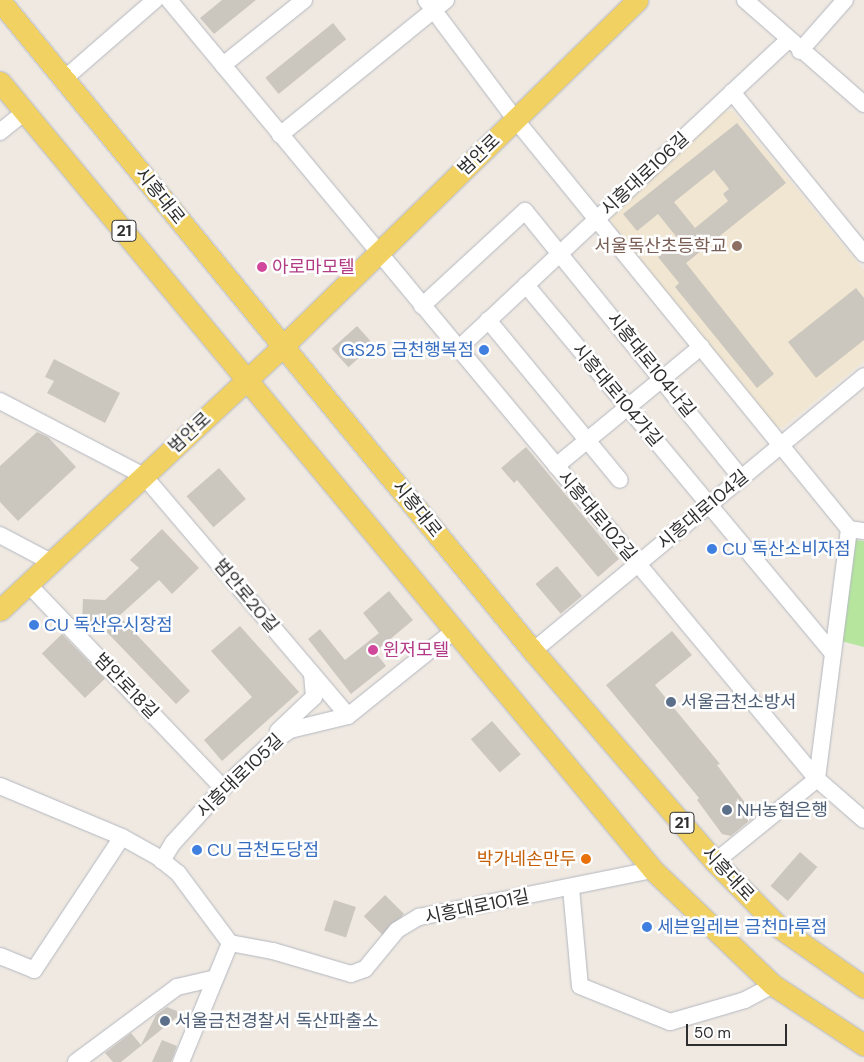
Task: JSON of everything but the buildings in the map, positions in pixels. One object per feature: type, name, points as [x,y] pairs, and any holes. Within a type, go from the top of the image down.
[{"type":"main road","name":"범안로","points":[[0,610],[283,346],[638,0]]},
{"type":"main road","name":"시흥대로","points":[[0,1],[533,651],[715,862],[780,928],[864,986]]},
{"type":"main road","name":"21","points":[[0,82],[653,870],[773,985],[864,1045]]},
{"type":"street","points":[[64,79],[155,0]]},
{"type":"street","points":[[169,0],[378,253]]},
{"type":"street","points":[[222,65],[304,0]]},
{"type":"street","points":[[744,0],[800,51],[864,104]]},
{"type":"street","points":[[800,51],[845,0]]},
{"type":"street","points":[[280,135],[435,3]]},
{"type":"street","name":"범안로","points":[[435,3],[515,119],[596,219]]},
{"type":"street","name":"시흥대로106길","points":[[458,349],[788,40]]},
{"type":"street","points":[[732,92],[864,254]]},
{"type":"street","points":[[0,132],[25,112]]},
{"type":"street","name":"시흥대로104나길","points":[[422,306],[525,211],[741,478]]},
{"type":"street","points":[[596,219],[780,445],[856,530],[832,652],[817,779],[715,862]]},
{"type":"street","name":"시흥대로102길","points":[[378,253],[817,779],[864,820]]},
{"type":"street","name":"시흥대로104가길","points":[[526,285],[832,652]]},
{"type":"street","points":[[488,320],[620,480]]},
{"type":"street","points":[[556,466],[701,347]]},
{"type":"street","name":"시흥대로104길","points":[[533,651],[864,376]]},
{"type":"street","points":[[0,401],[144,476]]},
{"type":"street","name":"범안로20길","points":[[144,476],[348,716]]},
{"type":"street","points":[[0,535],[51,562]]},
{"type":"street","name":"범안로18길","points":[[28,584],[224,788]]},
{"type":"street","name":"시흥대로105길","points":[[162,861],[173,843],[224,788],[268,746],[290,730],[348,716],[455,630]]},
{"type":"street","points":[[268,746],[278,729],[314,697],[312,674]]},
{"type":"street","points":[[0,787],[122,837],[162,861],[178,873],[230,943],[181,1062]]},
{"type":"street","points":[[0,956],[34,970],[122,837]]},
{"type":"street","name":"시흥대로101길","points":[[230,943],[273,951],[350,974],[365,969],[397,930],[419,917],[653,870]]},
{"type":"street","points":[[571,888],[580,986],[670,1022],[745,1000],[773,985]]},
{"type":"street","points":[[76,1062],[177,987],[214,978]]},
{"type":"shaded area","name":"서울독산초등학교","points":[[733,111],[864,271],[864,361],[783,427],[773,427],[611,222],[612,210],[719,112]]},
{"type":"green space","points":[[854,540],[864,541],[864,647],[841,641]]},
{"type":"place","name":"서울독산초등학교","points":[[737,246]]},
{"type":"place","name":"아로마모텔","points":[[262,267]]},
{"type":"place","name":"GS25 금천행복점","points":[[484,350]]},
{"type":"place","name":"CU 독산소비자점","points":[[712,549]]},
{"type":"place","name":"CU 독산우시장점","points":[[34,625]]},
{"type":"place","name":"윈저모텔","points":[[373,650]]},
{"type":"place","name":"서울금천소방서","points":[[671,702]]},
{"type":"place","name":"NH농협은행","points":[[727,810]]},
{"type":"place","name":"CU 금천도당점","points":[[197,850]]},
{"type":"place","name":"박가네손만두","points":[[586,859]]},
{"type":"place","name":"세븐일레븐 금천마루점","points":[[647,927]]},
{"type":"place","name":"서울금천경찰서 독산파출소","points":[[165,1021]]}]
